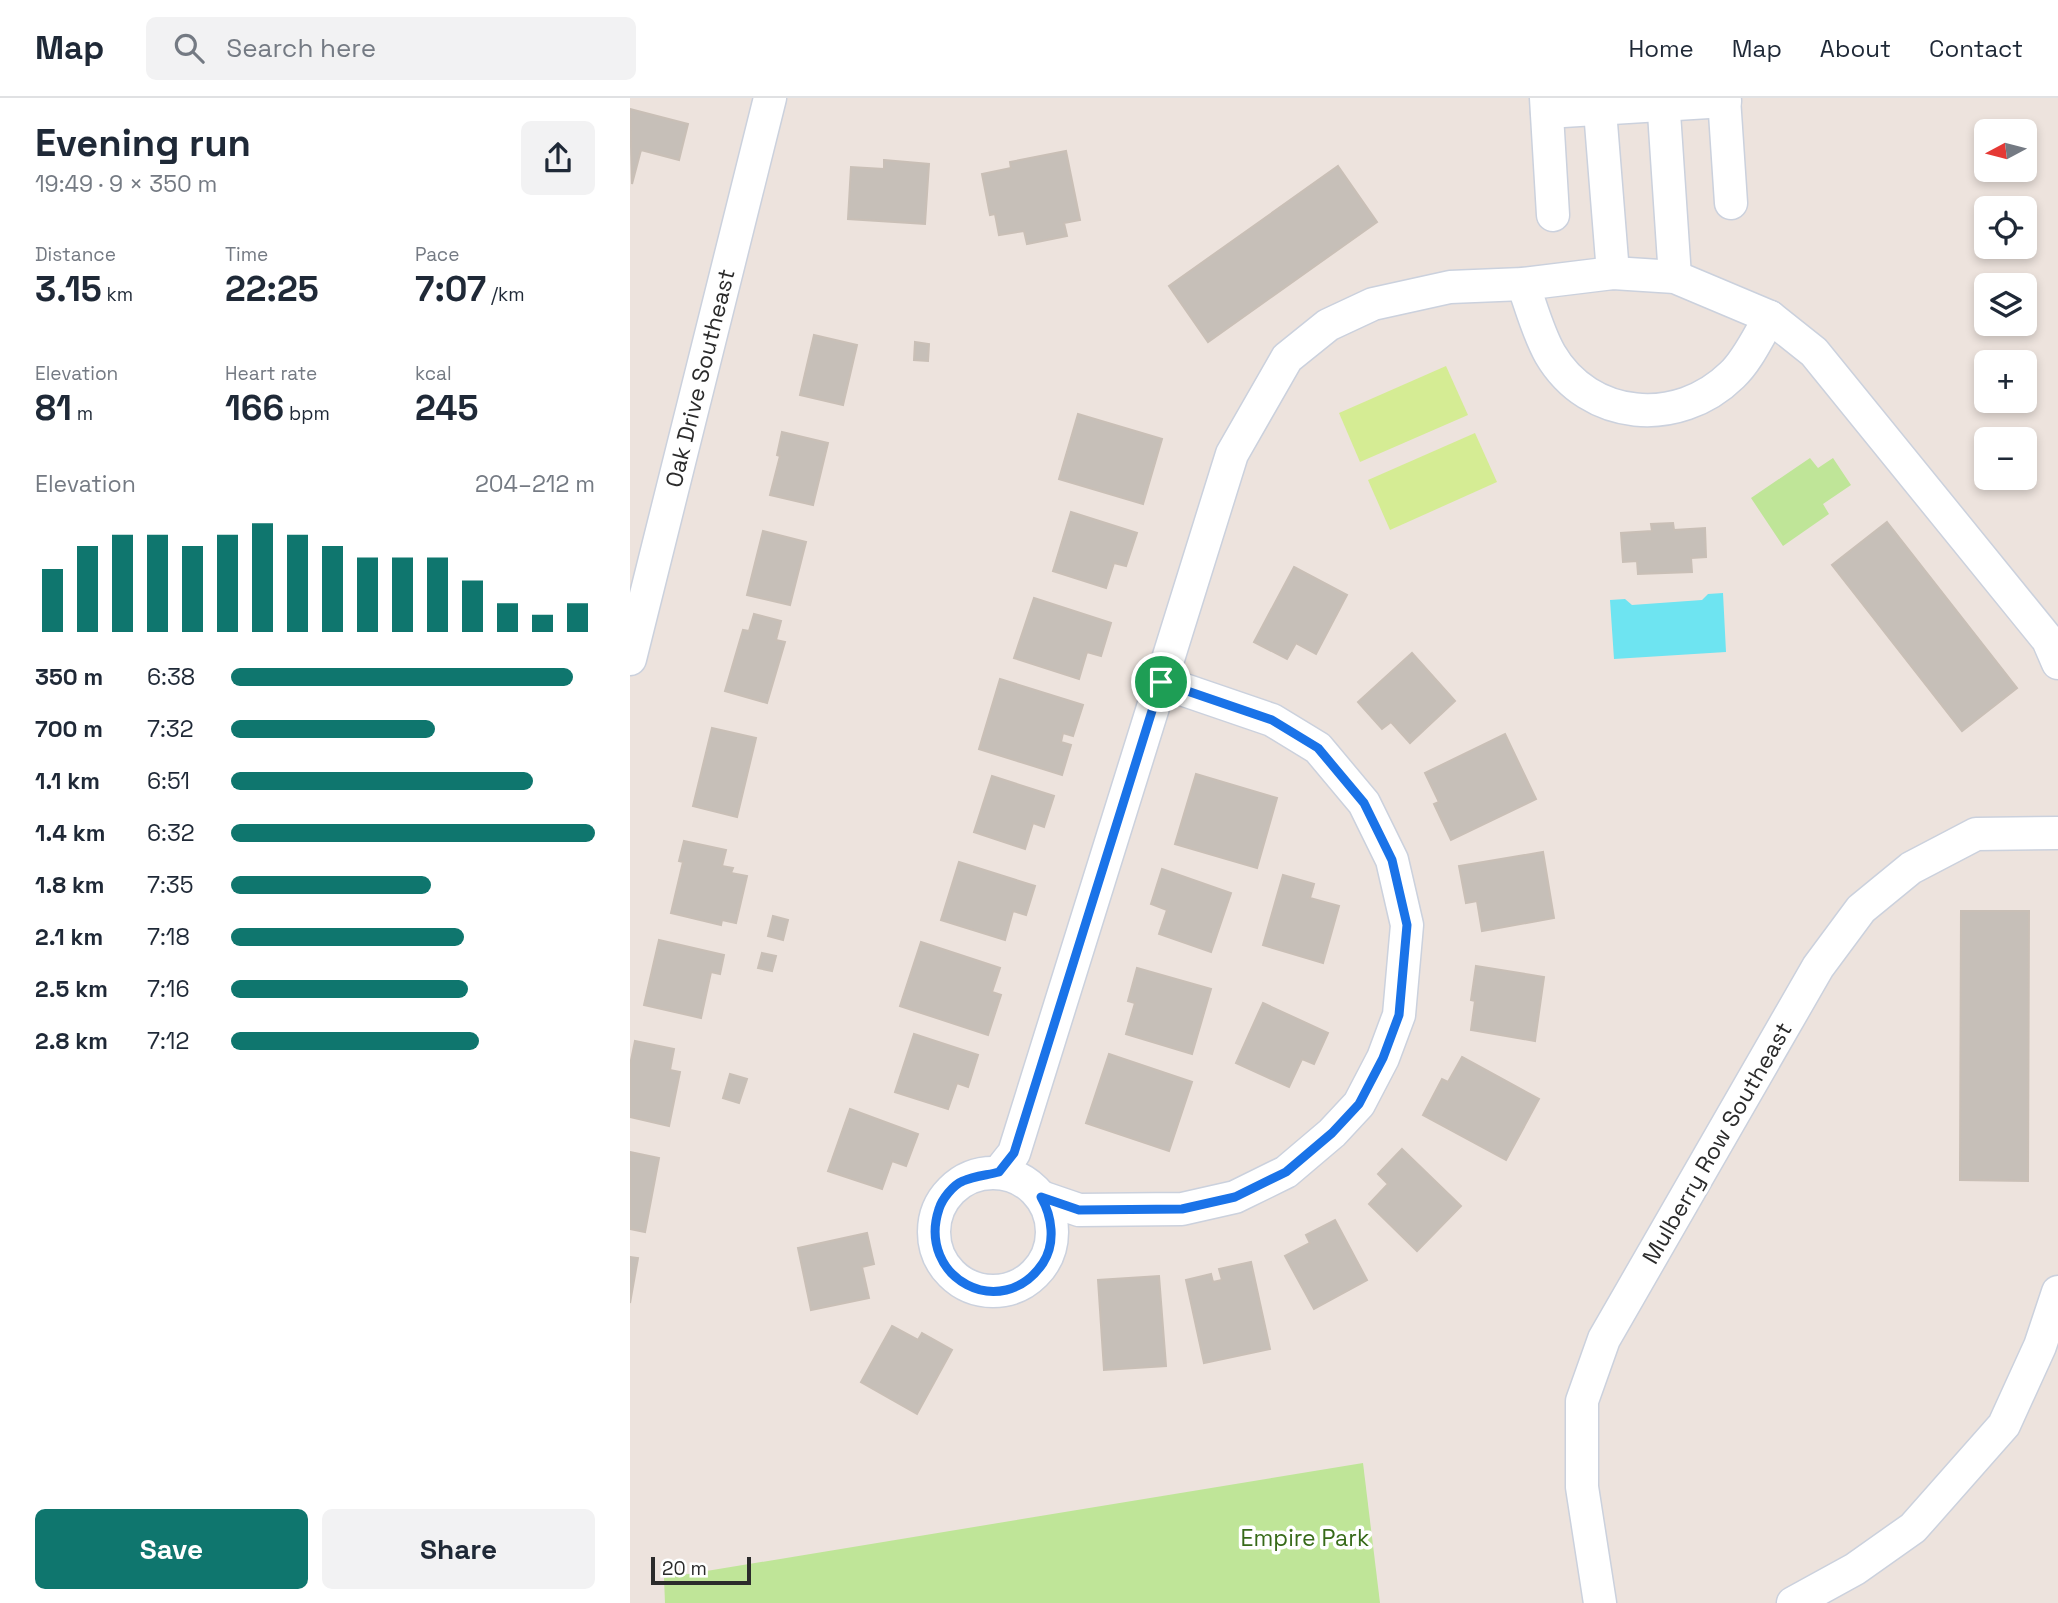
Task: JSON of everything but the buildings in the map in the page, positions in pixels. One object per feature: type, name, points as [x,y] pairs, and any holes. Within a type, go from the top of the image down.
[{"type":"street","name":"Oak Drive Southeast","points":[[630,659],[769,98]]},
{"type":"street","points":[[1553,215],[1546,105],[1724,99],[1731,202]]},
{"type":"street","points":[[1663,102],[1675,277]]},
{"type":"street","points":[[1599,103],[1614,273]]},
{"type":"street","points":[[999,1172],[1014,1153],[1232,454],[1287,358],[1328,325],[1373,304],[1450,287],[1523,284],[1614,273],[1675,277],[1770,317],[1814,352],[2048,640],[2058,663]]},
{"type":"street","points":[[1523,284],[1549,353],[1566,377],[1600,401],[1633,411],[1661,412],[1693,401],[1733,374],[1770,317]]},
{"type":"street","points":[[1041,1197],[1079,1210],[1182,1209],[1235,1197],[1276,1177],[1332,1133],[1359,1104],[1383,1058],[1399,1015],[1407,925],[1392,860],[1364,803],[1318,748],[1272,720],[1161,682]]},
{"type":"street","name":"Mulberry Row Southeast","points":[[1600,1603],[1581,1487],[1582,1401],[1604,1339],[1818,967],[1861,909],[1911,868],[1976,834],[2058,833]]},
{"type":"street","points":[[999,1172],[1019,1178],[1041,1197],[1048,1208],[1052,1236],[1045,1261],[1030,1279],[1008,1289],[985,1290],[966,1285],[945,1267],[936,1248],[933,1226],[942,1201],[961,1181],[999,1172]]},
{"type":"street","points":[[1793,1603],[1855,1569],[1913,1528],[2004,1425],[2040,1346],[2058,1292]]},
{"type":"green space","points":[[1446,366],[1468,415],[1360,462],[1339,413]]},
{"type":"green space","points":[[1475,433],[1497,482],[1390,530],[1368,480]]},
{"type":"green space","points":[[1810,458],[1818,468],[1833,458],[1851,485],[1823,504],[1829,514],[1783,546],[1751,498]]},
{"type":"green space","name":"Empire Park","points":[[1363,1463],[1380,1603],[665,1603],[664,1578]]},
{"type":"water","points":[[1723,593],[1726,652],[1614,659],[1610,600],[1625,599],[1632,605],[1702,600],[1708,594]]},
{"type":"route","points":[[1161,682],[1272,720],[1318,748],[1364,803],[1392,860],[1407,925],[1399,1015],[1383,1058],[1359,1104],[1332,1133],[1286,1172],[1235,1197],[1182,1209],[1079,1210],[1041,1197],[1048,1208],[1052,1236],[1045,1261],[1030,1279],[1008,1289],[994,1291],[966,1285],[945,1267],[936,1248],[933,1226],[942,1201],[961,1181],[999,1172],[1014,1153],[1161,682]]}]
